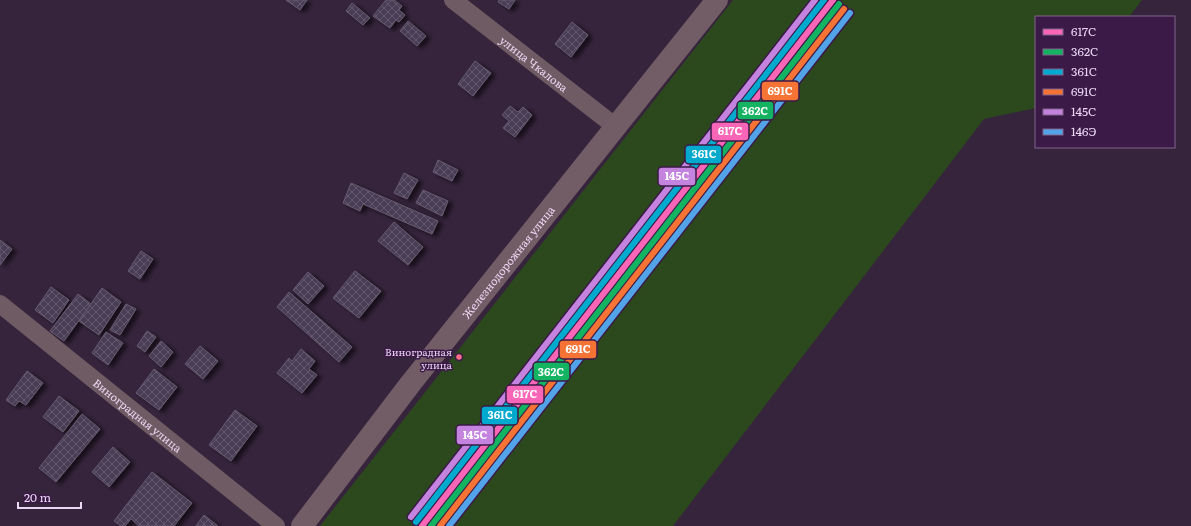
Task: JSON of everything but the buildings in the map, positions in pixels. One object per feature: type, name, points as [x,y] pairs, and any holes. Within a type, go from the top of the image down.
[{"type":"main road","name":"Железнодорожная улица","points":[[302,526],[411,383],[717,0]]},
{"type":"street","name":"улица Чкалова","points":[[453,0],[616,127]]},
{"type":"street","name":"Виноградная улица","points":[[0,304],[276,526]]},
{"type":"green space","points":[[733,0],[1142,0],[1130,16],[1035,16],[1035,108],[984,119],[673,526],[320,526]]},
{"type":"transit line","name":"145С","points":[[411,517],[815,0]]},
{"type":"transit line","name":"361С","points":[[416,522],[824,0]]},
{"type":"transit line","name":"617C","points":[[422,526],[833,0]]},
{"type":"transit line","name":"362С","points":[[431,526],[839,4]]},
{"type":"transit line","name":"691С","points":[[440,526],[844,9]]},
{"type":"transit line","name":"146Э","points":[[449,526],[850,13]]},
{"type":"place","name":"Виноградная улица","points":[[459,357]]}]
